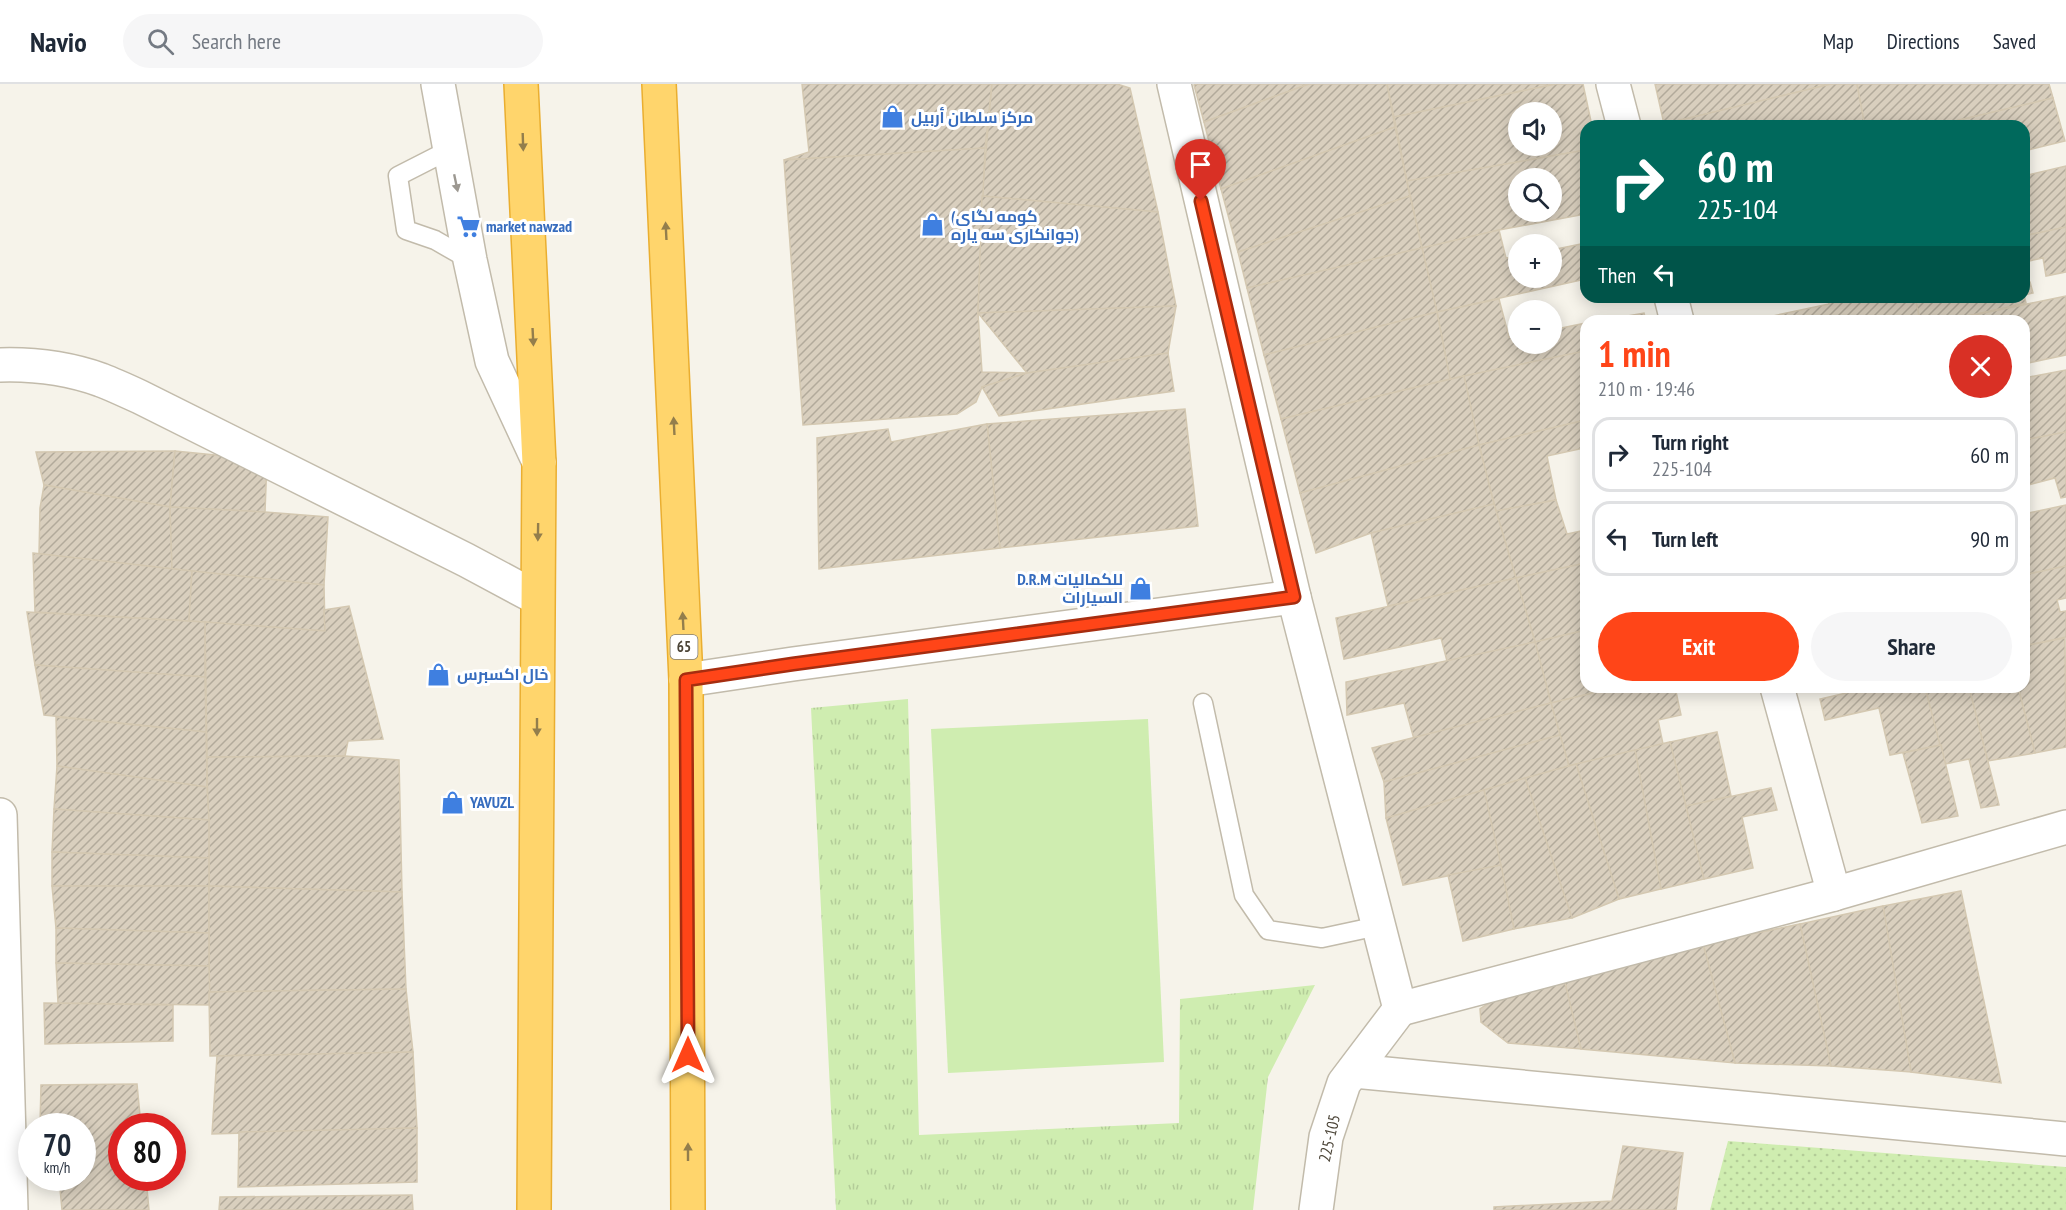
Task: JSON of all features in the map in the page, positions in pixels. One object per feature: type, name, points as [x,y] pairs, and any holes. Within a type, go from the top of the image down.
[{"type":"highway","points":[[521,84],[539,463],[534,1210]]},
{"type":"highway","name":"65","points":[[659,84],[686,680],[688,1210]]},
{"type":"street","points":[[438,84],[470,260],[492,361],[539,463]]},
{"type":"street","points":[[1174,84],[1294,597],[1400,1009],[1834,894],[2066,828]]},
{"type":"street","points":[[1613,84],[1622,120]]},
{"type":"street","points":[[0,365],[15,364],[60,370],[99,379],[130,392],[466,560],[537,598]]},
{"type":"street","points":[[686,680],[1294,597]]},
{"type":"street","points":[[1780,693],[1834,894]]},
{"type":"street","points":[[0,815],[11,1210]]},
{"type":"street","name":"225-105","points":[[1316,1210],[1326,1137],[1344,1083],[1400,1009]]},
{"type":"street","points":[[1354,1071],[2066,1138]]},
{"type":"lane","points":[[449,150],[398,176],[406,230],[435,240],[470,260]]},
{"type":"lane","points":[[1203,703],[1244,895],[1268,930],[1322,938],[1378,926]]},
{"type":"green space","points":[[908,699],[919,1135],[1179,1123],[1180,999],[1315,985],[1268,1077],[1253,1210],[836,1210],[811,708]]},
{"type":"green space","points":[[1148,719],[1164,1062],[948,1073],[931,729]]},
{"type":"green space","points":[[1728,1141],[2066,1167],[2066,1210],[1710,1210]]},
{"type":"building","points":[[802,84],[992,84],[985,148],[784,160],[809,152]]},
{"type":"building","points":[[992,84],[1117,84],[1130,88],[1158,212],[982,196]]},
{"type":"building","points":[[1309,84],[1204,122],[1194,85]]},
{"type":"building","points":[[1309,84],[1387,84],[1395,127],[1221,189],[1204,122]]},
{"type":"building","points":[[1387,84],[1556,84],[1394,117]]},
{"type":"building","points":[[1556,84],[1583,84],[1591,120],[1580,120],[1580,151],[1562,154],[1562,102],[1508,102],[1508,156],[1551,156],[1407,181],[1394,117]]},
{"type":"building","points":[[1655,84],[1831,84],[1681,120],[1663,120]]},
{"type":"building","points":[[1831,84],[1857,84],[1864,120],[1681,120]]},
{"type":"building","points":[[1857,84],[2049,84],[2053,98],[1960,120],[1864,120]]},
{"type":"building","points":[[2053,98],[2065,141],[2030,150],[2030,120],[1960,120]]},
{"type":"building","points":[[1395,127],[1410,196],[1238,252],[1221,189]]},
{"type":"building","points":[[985,148],[978,313],[982,372],[1027,373],[982,387],[976,402],[957,414],[803,425],[784,160]]},
{"type":"building","points":[[1580,151],[1580,215],[1562,218],[1562,168],[1508,168],[1508,222],[1542,222],[1422,248],[1407,181],[1562,156]]},
{"type":"building","points":[[2066,166],[2066,227],[2030,235],[2030,175]]},
{"type":"building","points":[[982,196],[1158,212],[1176,306],[978,313]]},
{"type":"building","points":[[1410,196],[1422,248],[1247,288],[1238,252]]},
{"type":"building","points":[[2066,227],[2066,272],[2046,276],[2043,258],[2030,261],[2030,235]]},
{"type":"building","points":[[1499,230],[1506,258],[1508,258],[1508,288],[1545,288],[1437,312],[1422,248]]},
{"type":"building","points":[[1580,244],[1580,280],[1562,284],[1562,248]]},
{"type":"building","points":[[1422,248],[1437,312],[1264,355],[1247,288]]},
{"type":"building","points":[[2066,296],[2066,355],[2030,363],[2030,315],[1974,315]]},
{"type":"building","points":[[1499,299],[1508,333],[1508,354],[1562,354],[1562,328],[1580,324],[1580,352],[1450,379],[1437,312]]},
{"type":"building","points":[[1916,303],[2026,303],[1972,315],[1919,315]]},
{"type":"building","points":[[1916,303],[1919,315],[1777,315],[1829,304]]},
{"type":"building","points":[[1176,306],[1168,353],[1027,373],[978,313]]},
{"type":"building","points":[[1437,312],[1450,379],[1281,419],[1264,355]]},
{"type":"building","points":[[1580,352],[1580,421],[1479,445],[1464,376]]},
{"type":"building","points":[[1168,353],[1174,391],[999,416],[982,387],[1027,373]]},
{"type":"building","points":[[2066,370],[2066,432],[2030,439],[2030,377]]},
{"type":"building","points":[[1464,376],[1479,445],[1300,493],[1281,419]]},
{"type":"building","points":[[1185,409],[1198,526],[1000,548],[987,424]]},
{"type":"building","points":[[1580,421],[1580,449],[1547,456],[1556,500],[1496,511],[1479,445]]},
{"type":"building","points":[[987,424],[1000,548],[819,569],[817,438],[888,429],[891,442]]},
{"type":"building","points":[[2066,432],[2066,497],[2061,498],[2055,478],[2030,484],[2030,439]]},
{"type":"building","points":[[1479,445],[1494,504],[1371,533],[1316,553],[1300,493]]},
{"type":"building","points":[[175,451],[170,507],[44,485],[36,452]]},
{"type":"building","points":[[175,451],[267,460],[265,512],[170,507]]},
{"type":"building","points":[[44,485],[170,507],[172,569],[39,554],[40,508]]},
{"type":"building","points":[[1556,500],[1567,534],[1580,531],[1580,564],[1516,578],[1496,511]]},
{"type":"building","points":[[1494,504],[1516,578],[1388,606],[1371,533]]},
{"type":"building","points":[[2066,505],[2066,566],[2030,574],[2030,513]]},
{"type":"building","points":[[170,507],[328,517],[324,585],[172,569]]},
{"type":"building","points":[[33,553],[192,571],[189,621],[35,612]]},
{"type":"building","points":[[1580,564],[1580,631],[1535,642],[1516,578]]},
{"type":"building","points":[[2066,566],[2066,598],[2057,600],[2060,612],[2066,611],[2066,637],[2030,645],[2030,574]]},
{"type":"building","points":[[192,571],[324,585],[325,631],[189,621]]},
{"type":"building","points":[[1516,578],[1535,642],[1447,661],[1441,638],[1344,659],[1336,618]]},
{"type":"building","points":[[349,606],[383,739],[348,741],[345,756],[207,757],[205,622],[325,631],[324,610]]},
{"type":"building","points":[[27,612],[205,622],[205,677],[35,665]]},
{"type":"building","points":[[1580,631],[1580,693],[1593,693],[1551,703],[1535,642]]},
{"type":"building","points":[[2065,638],[2066,747],[2035,753],[2020,693],[2030,693],[2030,645]]},
{"type":"building","points":[[1535,642],[1551,703],[1414,739],[1404,703],[1347,715],[1346,682]]},
{"type":"building","points":[[35,665],[205,677],[206,732],[44,715]]},
{"type":"building","points":[[1593,693],[1676,693],[1681,715],[1658,720],[1663,744],[1569,766],[1551,703]]},
{"type":"building","points":[[1846,693],[1927,693],[1941,745],[1890,755],[1879,708],[1825,720],[1820,699]]},
{"type":"building","points":[[1927,693],[1971,693],[1999,805],[1981,808],[1969,759],[1945,764]]},
{"type":"building","points":[[1971,693],[2020,693],[2035,753],[1988,761]]},
{"type":"building","points":[[1551,703],[1560,735],[1384,782],[1372,748]]},
{"type":"building","points":[[56,717],[206,732],[207,787],[57,766]]},
{"type":"building","points":[[1717,732],[1731,796],[1686,806],[1670,742]]},
{"type":"building","points":[[1560,735],[1569,766],[1386,818],[1384,782]]},
{"type":"building","points":[[1670,742],[1704,879],[1661,889],[1635,750]]},
{"type":"building","points":[[1941,745],[1958,816],[1922,823],[1903,753]]},
{"type":"building","points":[[1635,750],[1661,889],[1619,899],[1576,764]]},
{"type":"building","points":[[345,756],[399,760],[402,892],[209,886],[207,757]]},
{"type":"building","points":[[1576,764],[1619,899],[1572,918],[1525,778]]},
{"type":"building","points":[[57,766],[207,787],[209,820],[54,809]]},
{"type":"building","points":[[1525,778],[1572,918],[1514,929],[1484,790]]},
{"type":"building","points":[[1771,788],[1777,810],[1742,817],[1753,868],[1704,879],[1686,806]]},
{"type":"building","points":[[1484,790],[1501,865],[1403,885],[1386,818]]},
{"type":"building","points":[[54,809],[209,820],[209,858],[52,852]]},
{"type":"building","points":[[52,852],[209,858],[209,886],[52,886]]},
{"type":"building","points":[[1501,865],[1514,929],[1463,941],[1448,875]]},
{"type":"building","points":[[52,886],[209,886],[209,933],[56,928]]},
{"type":"building","points":[[209,886],[402,892],[406,989],[209,992]]},
{"type":"building","points":[[1961,891],[2001,1083],[1911,1072],[1883,906]]},
{"type":"building","points":[[1883,906],[1911,1072],[1831,1066],[1800,924]]},
{"type":"building","points":[[1800,924],[1831,1066],[1735,1063],[1703,944]]},
{"type":"building","points":[[56,928],[209,933],[209,966],[56,963]]},
{"type":"building","points":[[1703,944],[1735,1063],[1581,1049],[1564,979]]},
{"type":"building","points":[[56,963],[209,966],[210,1005],[58,1003]]},
{"type":"building","points":[[1564,979],[1581,1049],[1508,1043],[1481,1022],[1480,1009],[1495,999]]},
{"type":"building","points":[[406,989],[413,1052],[210,1056],[209,992]]},
{"type":"building","points":[[44,1003],[173,1005],[173,1041],[45,1044]]},
{"type":"building","points":[[413,1052],[417,1128],[212,1134],[217,1056]]},
{"type":"building","points":[[137,1084],[140,1113],[108,1113],[108,1191],[147,1191],[149,1210],[62,1210],[60,1191],[96,1191],[96,1113],[40,1113],[41,1085]]},
{"type":"building","points":[[417,1128],[417,1182],[238,1187],[239,1132]]},
{"type":"building","points":[[1623,1146],[1683,1153],[1676,1210],[1494,1210],[1494,1207],[1612,1201]]},
{"type":"building","points":[[412,1195],[413,1210],[219,1210],[220,1197]]},
{"type":"place","name":"مركز سلطان أربيل","points":[[893,117]]},
{"type":"place","name":"(كومه لگای جوانکاری سه یاره)","points":[[933,225]]},
{"type":"place","name":"market nawzad","points":[[468,226]]},
{"type":"place","name":"D.R.M للكماليات السيارات","points":[[1141,588]]},
{"type":"place","name":"خال اكسبرس","points":[[439,674]]},
{"type":"place","name":"YAVUZL","points":[[452,802]]},
{"type":"route","points":[[688,1055],[686,680],[1294,597],[1201,201]]}]
